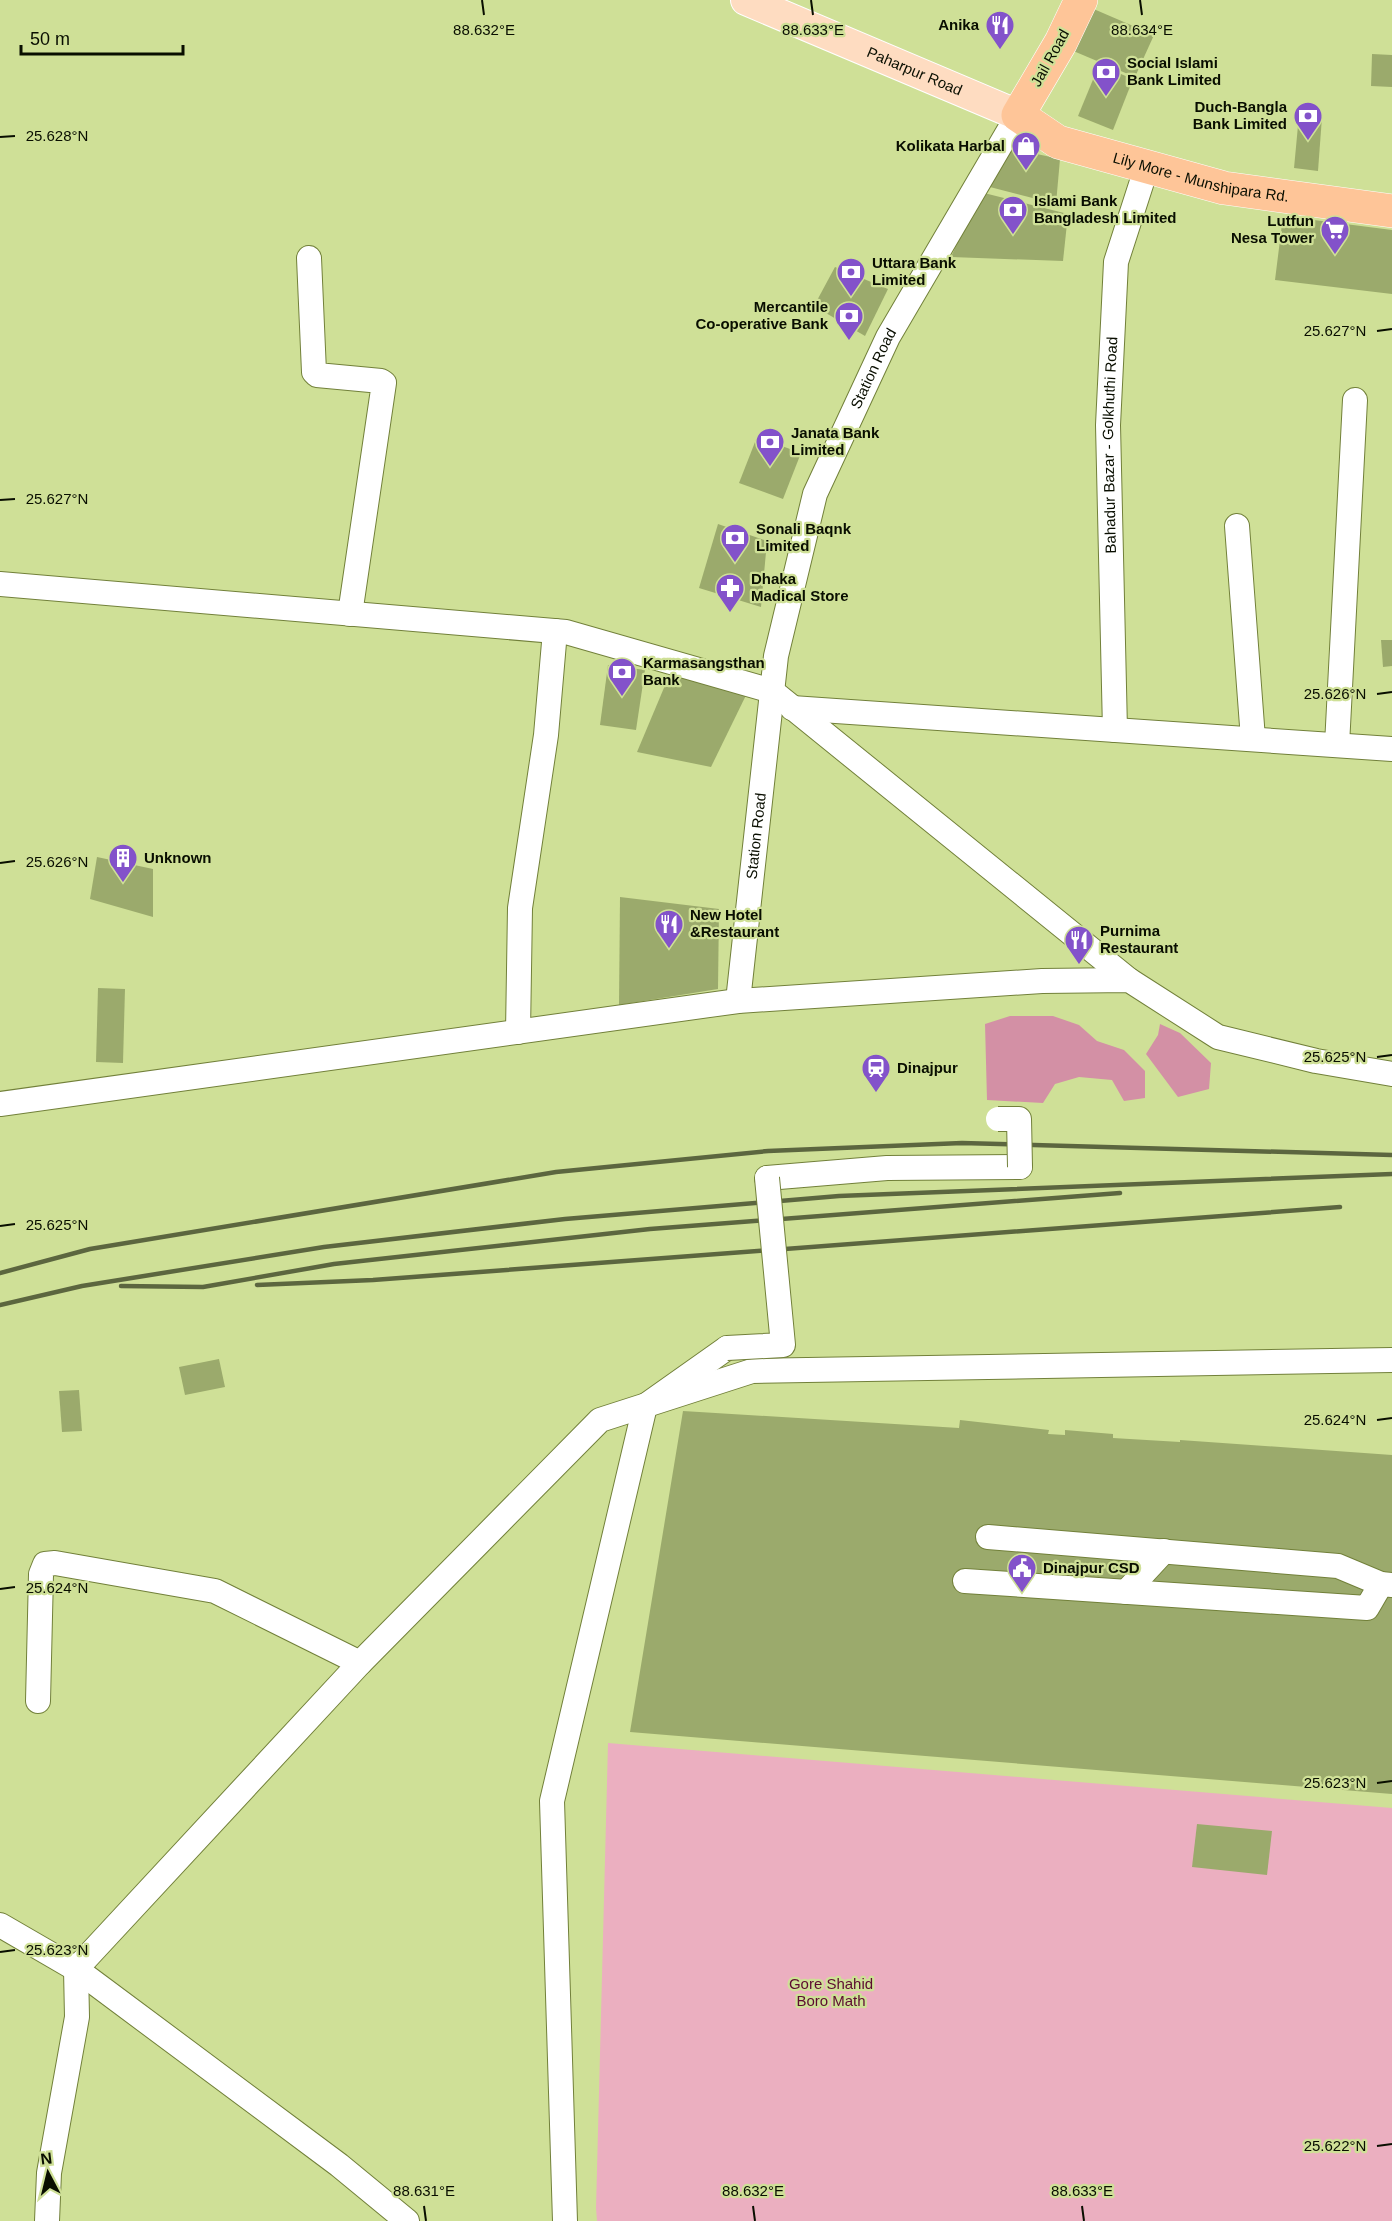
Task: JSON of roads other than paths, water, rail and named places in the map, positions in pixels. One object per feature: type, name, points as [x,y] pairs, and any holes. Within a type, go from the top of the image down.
[{"type":"highway","name":"Jail Road","points":[[1018,115],[1061,42],[1080,0]]},
{"type":"highway","name":"Lily More - Munshipara Rd.","points":[[1018,115],[1058,142],[1224,188],[1392,211]]},
{"type":"main road","name":"Paharpur Road","points":[[746,0],[1018,115]]},
{"type":"street","name":"Station Road","points":[[738,1001],[776,656],[815,494],[888,337],[1018,115]]},
{"type":"street","name":"Bahadur Bazar - Golkhuthi Road","points":[[1115,730],[1108,425],[1116,262],[1147,166]]},
{"type":"street","points":[[309,258],[314,372],[317,375],[384,383],[350,614]]},
{"type":"street","points":[[1337,745],[1355,400]]},
{"type":"street","points":[[1237,526],[1253,739]]},
{"type":"street","points":[[0,584],[566,632],[772,691],[1129,980],[1218,1037],[1316,1061],[1392,1074]]},
{"type":"street","points":[[518,1032],[520,908],[546,735],[555,631]]},
{"type":"street","points":[[792,708],[1392,749]]},
{"type":"street","points":[[0,1104],[738,1001],[1042,981],[1129,980]]},
{"type":"street","points":[[565,2221],[552,1801],[645,1406],[727,1348],[783,1345],[767,1179],[887,1168],[1020,1167],[1019,1119],[998,1119]]},
{"type":"street","points":[[47,2221],[49,2173],[77,2017],[76,1968],[360,1663],[600,1420],[752,1371],[1392,1360]]},
{"type":"street","points":[[965,1581],[1367,1608],[1387,1584],[1338,1566],[988,1537]]},
{"type":"street","points":[[1126,1592],[1164,1551]]},
{"type":"street","points":[[38,1701],[41,1574],[45,1564],[56,1563],[215,1591],[360,1663]]},
{"type":"street","points":[[0,1925],[76,1968],[339,2165],[406,2221]]},
{"type":"railway","points":[[0,1273],[90,1249],[556,1172],[768,1151],[962,1143],[1392,1155]]},
{"type":"railway","points":[[0,1305],[82,1286],[324,1247],[565,1219],[839,1196],[1392,1174]]},
{"type":"railway","points":[[121,1286],[203,1287],[334,1264],[650,1229],[1120,1193]]},
{"type":"railway","points":[[257,1285],[373,1280],[1340,1207]]},
{"type":"place","name":"Anika","points":[[1000,50]]},
{"type":"place","name":"Social Islami Bank Limited","points":[[1106,98]]},
{"type":"place","name":"Duch-Bangla Bank Limited","points":[[1308,142]]},
{"type":"place","name":"Kolikata Harbal","points":[[1026,172]]},
{"type":"place","name":"Islami Bank Bangladesh Limited","points":[[1013,236]]},
{"type":"place","name":"Lutfun Nesa Tower","points":[[1335,256]]},
{"type":"place","name":"Uttara Bank Limited","points":[[851,298]]},
{"type":"place","name":"Mercantile Co-operative Bank","points":[[849,342]]},
{"type":"place","name":"Janata Bank Limited","points":[[770,468]]},
{"type":"place","name":"Sonali Baqnk Limited","points":[[735,564]]},
{"type":"place","name":"Dhaka Madical Store","points":[[730,614]]},
{"type":"place","name":"Karmasangsthan Bank","points":[[622,698]]},
{"type":"place","name":"Unknown","points":[[123,884]]},
{"type":"place","name":"New Hotel &Restaurant","points":[[669,950]]},
{"type":"place","name":"Purnima Restaurant","points":[[1079,966]]},
{"type":"place","name":"Dinajpur","points":[[876,1094]]},
{"type":"place","name":"Dinajpur CSD","points":[[1022,1594]]},
{"type":"park label","name":"Gore Shahid Boro Math","points":[[831,1992]]}]
